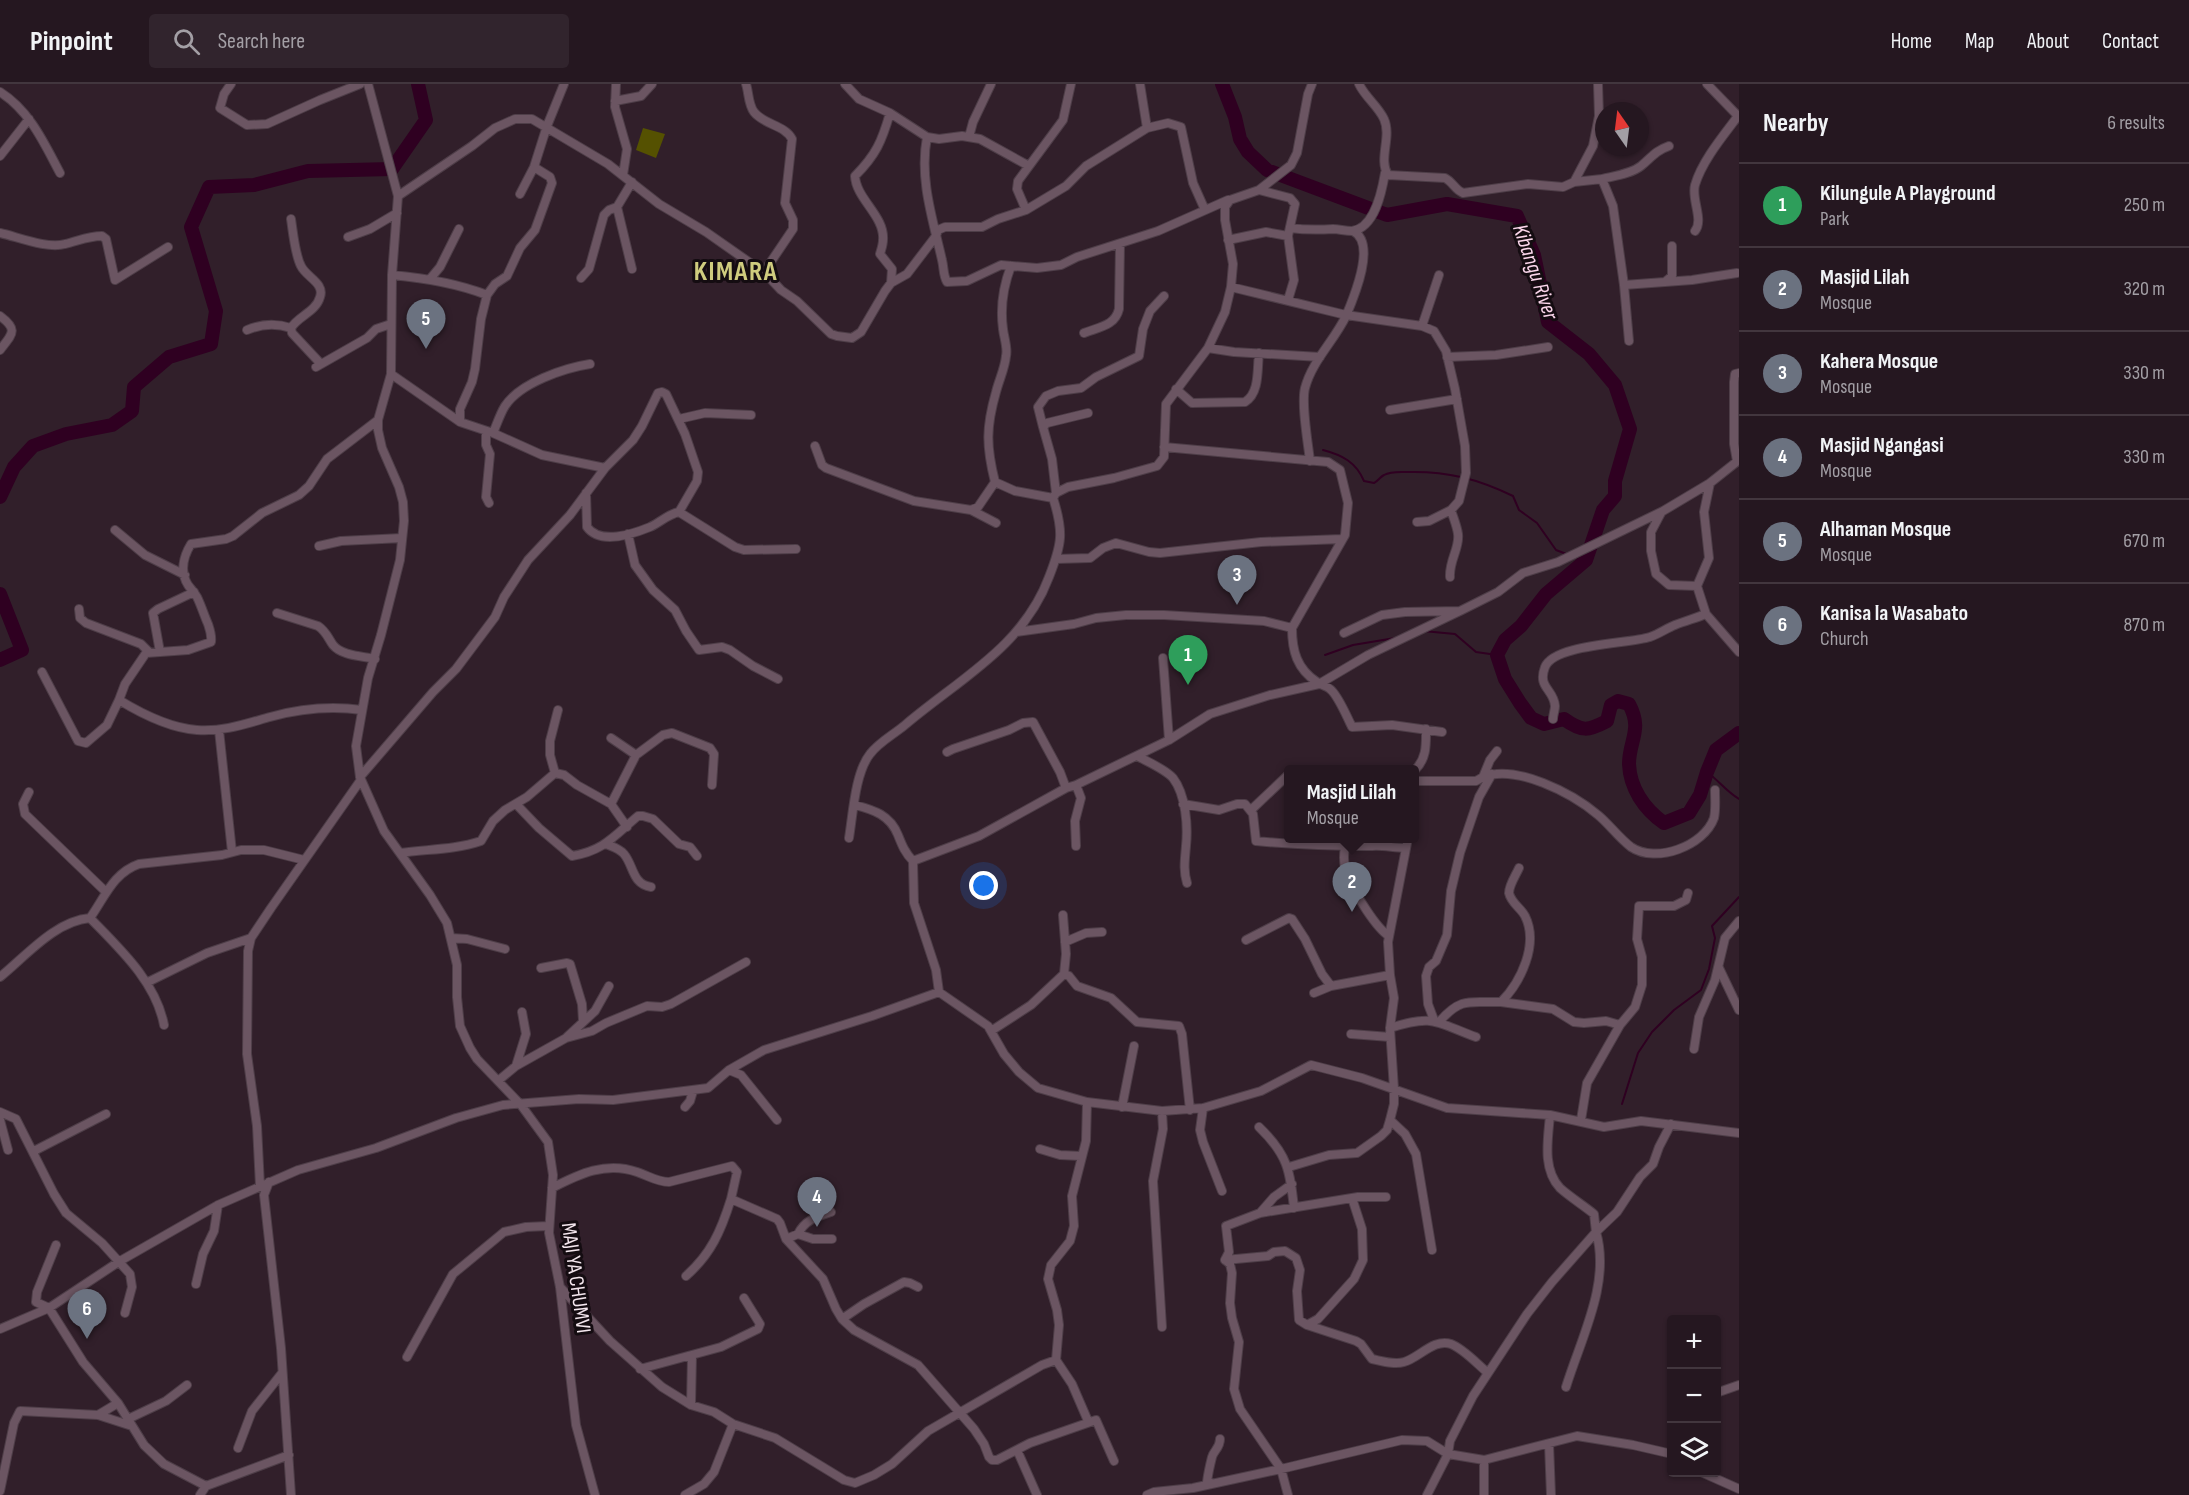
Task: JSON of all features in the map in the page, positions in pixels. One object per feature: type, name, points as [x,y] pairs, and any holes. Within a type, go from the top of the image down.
[{"type":"street","points":[[231,84],[220,108],[247,125],[255,126],[276,121],[360,84]]},
{"type":"street","points":[[42,672],[78,741],[86,742],[107,725],[125,684],[146,653],[188,651],[211,642],[211,634],[185,575],[183,560],[191,544],[233,536],[262,513],[299,495],[309,486],[327,459],[378,420],[391,374],[390,324],[398,195],[368,84]]},
{"type":"street","points":[[520,194],[534,167],[564,84]]},
{"type":"street","points":[[616,84],[615,100],[627,149],[623,175]]},
{"type":"street","points":[[615,100],[641,96],[652,84]]},
{"type":"street","points":[[746,84],[753,111],[762,120],[786,131],[792,139],[785,203],[793,219],[794,229],[764,272]]},
{"type":"street","points":[[845,84],[859,99],[890,113],[927,137],[980,139],[1029,166]]},
{"type":"street","points":[[969,137],[973,122],[991,84]]},
{"type":"street","points":[[1026,210],[1017,185],[1063,120],[1071,84]]},
{"type":"street","points":[[1140,84],[1147,128]]},
{"type":"street","points":[[927,137],[924,163],[930,215],[943,263],[944,278],[947,282],[967,281],[1000,265],[1037,268],[1061,266],[1077,257],[1158,231],[1259,190],[1291,165],[1297,153],[1312,84]]},
{"type":"street","points":[[1228,240],[1266,232],[1353,231],[1366,222],[1376,210],[1385,173],[1386,140],[1384,120],[1359,84]]},
{"type":"street","points":[[1574,182],[1593,146],[1599,116],[1598,84]]},
{"type":"street","points":[[1695,231],[1698,225],[1694,186],[1707,159],[1738,117],[1707,84]]},
{"type":"street","points":[[0,92],[14,101],[29,119],[44,140],[60,173]]},
{"type":"street","points":[[398,195],[507,122],[515,119],[532,119],[547,126],[623,175],[659,204],[706,232],[764,272],[831,334],[852,338],[861,332],[891,283],[892,269],[880,254],[884,237],[872,210],[860,194],[855,176],[871,160],[884,135],[890,113]]},
{"type":"street","points":[[0,156],[29,119]]},
{"type":"street","points":[[891,283],[907,274],[941,228],[982,227],[1026,210],[1066,186],[1086,166],[1147,128],[1168,123],[1181,127],[1193,183],[1205,210]]},
{"type":"street","points":[[1385,173],[1392,177],[1445,178],[1463,193],[1528,184],[1563,187],[1574,182],[1602,179],[1631,171],[1640,167],[1654,152],[1669,146]]},
{"type":"street","points":[[460,422],[460,409],[475,369],[481,320],[487,295],[495,284],[507,276],[520,248],[539,222],[552,180],[534,167]]},
{"type":"street","points":[[1602,179],[1612,206],[1624,285],[1629,341]]},
{"type":"street","points":[[581,278],[589,269],[604,215],[617,207],[632,182]]},
{"type":"street","points":[[1259,190],[1290,198],[1295,204],[1289,232],[1294,280],[1288,300]]},
{"type":"street","points":[[995,482],[1015,491],[1055,495],[1068,487],[1114,478],[1157,466],[1164,457],[1166,404],[1208,348],[1225,312],[1231,287],[1233,264],[1224,214],[1225,207],[1230,200]]},
{"type":"street","points":[[617,207],[632,269]]},
{"type":"street","points":[[348,237],[370,229],[397,213]]},
{"type":"street","points":[[291,219],[300,266],[318,283],[321,291],[320,298],[313,309],[291,328],[292,333],[319,366],[367,338],[376,329],[390,324]]},
{"type":"street","points":[[429,279],[440,267],[459,229]]},
{"type":"street","points":[[1310,461],[1304,392],[1320,357],[1346,315],[1365,255],[1360,237],[1353,231]]},
{"type":"street","points":[[0,233],[54,244],[65,244],[90,236],[102,236],[106,239],[115,280],[168,247]]},
{"type":"street","points":[[1084,333],[1112,322],[1117,316],[1120,244]]},
{"type":"street","points":[[1666,281],[1672,276],[1672,246]]},
{"type":"street","points":[[971,510],[978,507],[995,482],[987,444],[988,427],[1007,355],[1002,302],[1005,282],[1011,266]]},
{"type":"street","points":[[1624,285],[1692,280],[1737,273]]},
{"type":"street","points":[[392,275],[429,279],[471,288],[487,295]]},
{"type":"street","points":[[1422,326],[1438,275]]},
{"type":"street","points":[[1231,287],[1346,315],[1422,326],[1434,331],[1441,340],[1447,357],[1457,399],[1467,464],[1459,501],[1451,510],[1429,521],[1417,522]]},
{"type":"street","points":[[849,838],[859,780],[869,755],[884,740],[978,668],[1016,632],[1033,612],[1060,549],[1061,522],[1055,495],[1052,459],[1038,407],[1046,396],[1058,391],[1081,388],[1104,373],[1139,356],[1143,329],[1150,311],[1164,296]]},
{"type":"street","points":[[0,316],[10,325],[12,333],[0,350]]},
{"type":"street","points":[[247,330],[271,325],[291,328]]},
{"type":"street","points":[[1447,357],[1496,355],[1548,347]]},
{"type":"street","points":[[1208,348],[1234,352],[1320,357]]},
{"type":"street","points":[[1176,389],[1197,404],[1245,402],[1255,390],[1259,353]]},
{"type":"street","points":[[489,503],[486,497],[490,454],[486,445],[490,432],[504,407],[521,391],[564,370],[590,364]]},
{"type":"street","points":[[391,374],[460,422],[490,432],[542,455],[605,468]]},
{"type":"street","points":[[913,861],[979,836],[1066,788],[1169,740],[1210,714],[1270,695],[1319,684],[1368,655],[1498,592],[1523,573],[1558,562],[1662,511],[1710,483],[1738,460],[1734,444],[1734,382],[1735,374],[1739,374]]},
{"type":"street","points":[[260,1186],[257,1126],[247,1054],[249,1023],[247,971],[251,938],[360,779],[433,692],[456,669],[495,617],[528,560],[570,515],[605,468],[633,440],[657,393],[662,392],[666,394],[679,419],[698,472],[694,488],[679,512]]},
{"type":"street","points":[[1390,410],[1457,399]]},
{"type":"street","points":[[679,419],[705,413],[751,415]]},
{"type":"street","points":[[1043,427],[1047,423],[1088,413]]},
{"type":"street","name":"MAJI YA CHUMVI","points":[[378,420],[379,438],[403,502],[402,538],[400,560],[368,678],[362,710],[356,746],[360,779],[384,831],[447,923],[457,964],[460,1026],[470,1048],[477,1059],[521,1105],[548,1142],[553,1175],[548,1226],[560,1287],[576,1425],[595,1495]]},
{"type":"street","points":[[815,446],[822,465],[836,473],[914,501],[971,510],[996,524]]},
{"type":"street","points":[[1164,447],[1328,462],[1340,470],[1348,503],[1345,535],[1292,628],[1292,646],[1297,661],[1306,674],[1330,689],[1352,727],[1392,725],[1442,732]]},
{"type":"street","points":[[1710,483],[1704,512],[1709,558],[1697,586],[1706,614],[1739,652]]},
{"type":"street","points":[[586,494],[586,523],[589,530],[607,536],[628,534],[650,526],[669,514],[679,512],[735,547],[744,550],[796,549]]},
{"type":"street","points":[[1450,577],[1449,564],[1454,555],[1458,534],[1451,510]]},
{"type":"street","points":[[1662,511],[1651,532],[1651,551],[1656,574],[1669,585],[1697,586]]},
{"type":"street","points":[[115,530],[145,555],[185,575]]},
{"type":"street","points":[[628,534],[635,565],[653,590],[675,610],[699,650],[722,647],[778,679]]},
{"type":"street","points":[[319,546],[341,541],[402,538]]},
{"type":"street","points":[[1056,559],[1090,558],[1103,548],[1116,543],[1160,554],[1261,542],[1342,539]]},
{"type":"street","points":[[160,652],[153,614],[158,609],[194,592]]},
{"type":"street","points":[[79,609],[80,618],[86,623],[141,644],[149,652]]},
{"type":"street","points":[[1344,633],[1382,615],[1405,612],[1460,611]]},
{"type":"street","points":[[277,614],[318,626],[340,651],[375,659]]},
{"type":"street","points":[[1553,719],[1555,706],[1553,698],[1543,683],[1543,677],[1546,664],[1553,658],[1568,651],[1651,637],[1674,625],[1706,614]]},
{"type":"street","points":[[1016,632],[1126,615],[1264,621],[1292,628]]},
{"type":"street","points":[[1163,658],[1169,740]]},
{"type":"street","points":[[119,700],[145,716],[195,730],[219,730],[271,716],[302,711],[337,707],[362,710]]},
{"type":"street","points":[[555,773],[549,741],[558,710]]},
{"type":"street","points":[[947,752],[1023,723],[1033,722],[1066,788]]},
{"type":"street","points":[[1419,765],[1424,758],[1426,729]]},
{"type":"street","points":[[219,730],[232,852]]},
{"type":"street","points":[[611,804],[636,755],[663,735],[672,733],[710,748],[714,754],[712,785]]},
{"type":"street","points":[[610,738],[636,755]]},
{"type":"street","points":[[1483,777],[1497,750]]},
{"type":"street","points":[[1137,756],[1172,777],[1184,804],[1186,836],[1184,866],[1187,883]]},
{"type":"street","points":[[555,773],[564,775],[611,804],[627,827]]},
{"type":"street","points":[[400,853],[468,846],[481,841],[493,821],[555,773]]},
{"type":"street","points":[[1437,1021],[1430,1014],[1426,976],[1445,941],[1450,891],[1479,797],[1492,774]]},
{"type":"street","points":[[1419,781],[1476,781],[1492,774],[1519,775],[1567,795],[1596,813],[1631,847],[1648,852],[1673,851],[1689,846],[1702,835],[1714,818],[1715,790]]},
{"type":"street","points":[[1251,810],[1284,779]]},
{"type":"street","points":[[1076,785],[1081,798],[1075,821],[1076,846]]},
{"type":"street","points":[[29,792],[23,804],[25,814],[106,892]]},
{"type":"street","points":[[516,804],[539,828],[572,856],[594,851],[606,844],[639,816],[653,819],[679,844],[690,847],[698,856]]},
{"type":"street","points":[[1184,804],[1219,810],[1245,804],[1251,810],[1256,841],[1284,843]]},
{"type":"street","points":[[855,805],[877,812],[890,820],[905,853],[913,861],[914,903],[936,970],[939,992],[988,1026],[1012,1063],[1038,1088],[1087,1102],[1162,1111],[1190,1110],[1260,1091],[1311,1065],[1448,1107],[1550,1115],[1581,1120],[1604,1127],[1641,1121],[1739,1133]]},
{"type":"street","points":[[1286,843],[1405,848]]},
{"type":"street","points":[[1288,1167],[1329,1155],[1357,1153],[1387,1130],[1394,1104],[1390,1033],[1394,998],[1390,975],[1389,936],[1406,843]]},
{"type":"street","points":[[606,844],[623,853],[637,880],[643,886],[651,887]]},
{"type":"street","points":[[1345,847],[1343,858],[1348,879],[1382,932],[1389,936]]},
{"type":"street","points":[[0,977],[47,937],[72,922],[90,918],[104,900],[106,892],[128,868],[139,864],[264,850],[304,860]]},
{"type":"street","points":[[1501,1002],[1515,986],[1529,951],[1529,928],[1525,915],[1512,901],[1509,894],[1510,885],[1519,867]]},
{"type":"street","points":[[1581,1120],[1587,1083],[1620,1025],[1635,1007],[1642,984],[1642,957],[1637,939],[1639,906],[1674,906],[1686,900],[1688,893]]},
{"type":"street","points":[[991,1031],[1031,1005],[1064,974],[1064,915]]},
{"type":"street","points":[[90,918],[116,944],[148,982],[151,993],[161,1010],[164,1025]]},
{"type":"street","points":[[1246,940],[1289,918],[1292,919],[1331,986]]},
{"type":"street","points":[[1694,1049],[1699,1017],[1719,968],[1725,939],[1739,921]]},
{"type":"street","points":[[1065,942],[1086,933],[1102,932]]},
{"type":"street","points":[[148,982],[207,953],[251,938]]},
{"type":"street","points":[[451,938],[467,939],[505,949]]},
{"type":"street","points":[[499,1080],[516,1066],[566,1038],[592,1031],[647,1006],[662,1007],[671,1004],[746,962]]},
{"type":"street","points":[[541,968],[570,964],[582,1004],[583,1021]]},
{"type":"street","points":[[1719,968],[1739,1010]]},
{"type":"street","points":[[1064,974],[1069,976],[1077,986],[1111,998],[1137,1022],[1179,1026],[1182,1034],[1190,1110]]},
{"type":"street","points":[[1314,993],[1331,986],[1390,975]]},
{"type":"street","points":[[566,1038],[595,1011],[609,986]]},
{"type":"street","points":[[0,1329],[49,1308],[120,1261],[218,1205],[298,1170],[404,1139],[456,1118],[503,1105],[521,1105],[544,1100],[624,1099],[708,1088],[729,1070],[764,1050],[939,992]]},
{"type":"street","points":[[1437,1021],[1458,1004],[1501,1002],[1553,1009],[1574,1022],[1606,1021],[1620,1025]]},
{"type":"street","points":[[516,1066],[526,1034],[522,1012]]},
{"type":"street","points":[[1351,1034],[1390,1033],[1415,1020],[1437,1021],[1476,1036]]},
{"type":"street","points":[[1122,1107],[1134,1046]]},
{"type":"street","points":[[729,1070],[741,1075],[777,1120]]},
{"type":"street","points":[[685,1107],[693,1091]]},
{"type":"street","points":[[1087,1102],[1086,1141],[1072,1196],[1074,1226],[1070,1241],[1051,1265],[1048,1280],[1059,1325],[1056,1360],[1072,1384],[1088,1421]]},
{"type":"street","points":[[1203,1108],[1200,1130],[1222,1191]]},
{"type":"street","points":[[1162,1111],[1163,1129],[1153,1181],[1162,1327]]},
{"type":"street","points":[[0,1112],[16,1119],[66,1213],[92,1233],[130,1274],[131,1293],[124,1313]]},
{"type":"street","points":[[34,1151],[106,1114]]},
{"type":"street","points":[[1550,1115],[1547,1154],[1550,1171],[1559,1187],[1594,1214],[1601,1256],[1589,1322],[1566,1387]]},
{"type":"street","points":[[0,1120],[8,1150]]},
{"type":"street","points":[[1390,1120],[1405,1134],[1416,1154],[1432,1251]]},
{"type":"street","points":[[1427,1495],[1448,1454],[1450,1441],[1473,1396],[1488,1373],[1545,1290],[1596,1232],[1617,1212],[1640,1177],[1653,1164],[1671,1124]]},
{"type":"street","points":[[1259,1127],[1280,1150],[1288,1167],[1294,1208]]},
{"type":"street","points":[[1040,1149],[1060,1155],[1081,1156]]},
{"type":"street","points":[[552,1188],[588,1170],[608,1167],[636,1171],[660,1182],[669,1182],[732,1166],[737,1172],[724,1222],[702,1262],[686,1276]]},
{"type":"street","points":[[269,1182],[264,1195],[282,1373],[291,1495]]},
{"type":"street","points":[[1260,1213],[1274,1197],[1292,1184]]},
{"type":"street","points":[[1225,1260],[1229,1252],[1225,1234],[1226,1226],[1260,1213],[1352,1198],[1386,1197]]},
{"type":"street","points":[[1307,1325],[1318,1319],[1354,1279],[1363,1260],[1362,1228],[1352,1198]]},
{"type":"street","points":[[731,1199],[774,1217],[780,1223],[786,1239],[823,1279],[843,1319],[854,1330],[918,1365],[974,1429],[992,1460],[1088,1421],[1096,1420],[1114,1461]]},
{"type":"street","points":[[196,1284],[203,1254],[214,1231],[218,1205]]},
{"type":"street","points":[[786,1239],[798,1234],[802,1226],[811,1219],[831,1212]]},
{"type":"street","points":[[407,1357],[453,1274],[504,1232],[526,1227],[548,1226]]},
{"type":"street","points":[[798,1234],[813,1239],[832,1239]]},
{"type":"street","points":[[56,1245],[35,1299],[36,1302],[49,1308],[83,1362],[118,1403],[139,1439],[164,1464],[206,1486]]},
{"type":"street","points":[[1225,1260],[1268,1256],[1274,1252],[1285,1251],[1296,1257],[1300,1270],[1296,1305],[1299,1320],[1307,1325],[1356,1341],[1361,1344],[1371,1359],[1387,1363],[1403,1362],[1437,1344],[1448,1343],[1458,1347],[1488,1373]]},
{"type":"street","points":[[1225,1260],[1230,1264],[1232,1273],[1230,1304],[1239,1342],[1234,1389],[1240,1409],[1281,1469],[1288,1495]]},
{"type":"street","points":[[843,1319],[864,1304],[904,1282],[918,1287]]},
{"type":"street","points":[[560,1287],[597,1328],[662,1387],[691,1405],[714,1412],[734,1424],[775,1438],[831,1473],[855,1483],[891,1464],[928,1431],[1042,1365],[1056,1360]]},
{"type":"street","points":[[640,1369],[732,1343],[758,1329],[760,1324],[744,1298]]},
{"type":"street","points":[[691,1405],[692,1355]]},
{"type":"street","points":[[238,1448],[252,1411],[282,1373]]},
{"type":"street","points":[[0,1491],[14,1423],[20,1411],[98,1415],[130,1422],[166,1401],[187,1384]]},
{"type":"street","points":[[1721,1391],[1739,1385]]},
{"type":"street","points":[[98,1415],[118,1403]]},
{"type":"street","points":[[686,1495],[704,1484],[714,1472],[734,1424]]},
{"type":"street","points":[[1147,1495],[1281,1469],[1402,1440],[1427,1441],[1448,1454],[1484,1460],[1577,1436],[1667,1453]]},
{"type":"street","points":[[1211,1483],[1207,1482],[1208,1472],[1213,1456],[1220,1446],[1220,1439]]},
{"type":"street","points":[[1549,1444],[1551,1495]]},
{"type":"street","points":[[1017,1450],[1037,1495]]},
{"type":"street","points":[[200,1495],[206,1486],[289,1455]]},
{"type":"street","points":[[1484,1460],[1484,1495]]},
{"type":"street","points":[[1710,1477],[1739,1489]]},
{"type":"shaded area","points":[[643,128],[665,134],[656,158],[636,150]]},
{"type":"waterway","points":[[0,497],[14,467],[33,446],[66,434],[112,425],[132,411],[134,387],[169,357],[211,344],[216,311],[191,227],[209,187],[254,185],[308,171],[392,169],[426,120],[418,84]]},
{"type":"waterway","name":"Kibangu River","points":[[1222,84],[1235,117],[1240,139],[1248,152],[1267,170],[1387,215],[1447,204],[1517,216],[1534,255],[1548,322],[1589,354],[1615,385],[1630,429],[1615,481],[1615,496],[1603,510],[1586,560],[1546,594],[1521,626],[1505,640],[1497,655],[1505,679],[1531,718],[1544,724],[1564,719],[1585,729],[1607,721],[1611,705],[1618,701],[1629,704],[1635,721],[1629,764],[1632,781],[1644,805],[1664,823],[1689,813],[1700,795],[1716,750],[1739,733]]},
{"type":"waterway","points":[[1323,450],[1348,460],[1361,474],[1364,481],[1374,483],[1384,475],[1393,472],[1422,472],[1462,477],[1500,490],[1513,496],[1519,510],[1537,523],[1556,550],[1569,555]]},
{"type":"waterway","points":[[1575,557],[1586,560]]},
{"type":"waterway","points":[[0,594],[22,650],[0,660]]},
{"type":"waterway","points":[[1423,631],[1455,634],[1476,652],[1497,655]]},
{"type":"waterway","points":[[1325,655],[1353,645],[1395,638]]},
{"type":"waterway","points":[[1707,772],[1739,799]]},
{"type":"waterway","points":[[1622,1104],[1638,1053],[1652,1032],[1674,1010],[1701,990],[1709,969],[1715,938],[1712,926],[1739,897]]},
{"type":"place","name":"Alhaman Mosque","points":[[426,349]]},
{"type":"place","name":"Kahera Mosque","points":[[1237,605]]},
{"type":"place","name":"Kilungule A Playground","points":[[1188,685]]},
{"type":"place","name":"Masjid Lilah","points":[[1352,912]]},
{"type":"place","name":"Masjid Ngangasi","points":[[817,1227]]},
{"type":"place","name":"Kanisa la Wasabato","points":[[87,1339]]},
{"type":"district","name":"KIMARA","points":[[736,272]]}]
